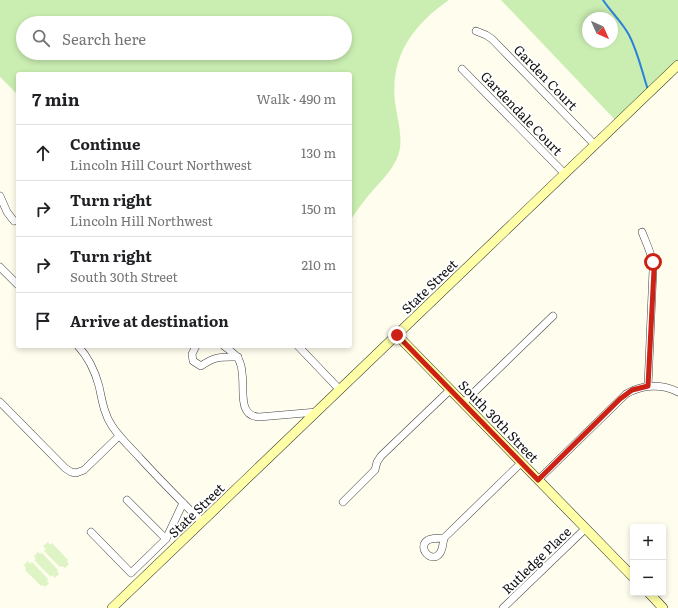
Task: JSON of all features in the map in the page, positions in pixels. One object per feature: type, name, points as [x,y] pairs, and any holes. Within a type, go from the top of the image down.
[{"type":"main road","name":"State Street","points":[[112,608],[678,65]]},
{"type":"main road","name":"South 30th Street","points":[[397,335],[630,574]]},
{"type":"main road","points":[[652,596],[663,608]]},
{"type":"street","name":"Garden Court","points":[[476,31],[492,39],[595,145]]},
{"type":"street","name":"Gardendale Court","points":[[462,69],[565,174]]},
{"type":"street","points":[[0,196],[7,212],[16,223]]},
{"type":"street","points":[[0,207],[16,223]]},
{"type":"street","points":[[642,232],[653,262],[654,270],[648,386]]},
{"type":"street","points":[[0,267],[16,283]]},
{"type":"street","points":[[463,403],[553,316]]},
{"type":"street","points":[[80,348],[91,366],[98,385],[104,410],[112,427],[202,522]]},
{"type":"street","points":[[195,348],[192,354],[193,361],[200,366],[211,359],[238,357]]},
{"type":"street","points":[[227,348],[238,357],[242,373],[244,407],[247,413],[251,416],[259,417],[317,412]]},
{"type":"street","points":[[300,348],[340,390]]},
{"type":"street","points":[[538,480],[620,399],[632,390],[648,386],[670,388],[678,392]]},
{"type":"street","points":[[343,502],[375,470],[377,462],[381,456],[450,390]]},
{"type":"street","points":[[0,402],[65,468],[71,472],[76,473],[84,470],[119,436]]},
{"type":"street","points":[[444,538],[521,463]]},
{"type":"street","points":[[128,500],[166,539]]},
{"type":"street","points":[[90,532],[131,573],[166,539],[183,503]]},
{"type":"street","name":"Rutledge Place","points":[[503,608],[586,528]]},
{"type":"green space","points":[[0,0],[449,0],[425,20],[415,31],[400,56],[394,85],[400,148],[396,160],[390,170],[364,201],[352,218],[352,72],[16,72],[16,93],[0,77]]},
{"type":"green space","points":[[501,0],[678,0],[678,65],[618,123]]},
{"type":"green space","points":[[48,542],[50,545],[52,543],[68,560],[67,562],[69,564],[65,568],[62,566],[60,567],[44,551],[46,549],[43,546]]},
{"type":"green space","points":[[38,552],[40,554],[42,553],[58,570],[57,571],[59,574],[55,578],[52,575],[51,577],[34,560],[36,559],[34,556]]},
{"type":"green space","points":[[28,561],[30,564],[32,562],[48,579],[47,581],[49,583],[45,587],[43,585],[41,586],[25,570],[26,568],[24,565]]},
{"type":"waterway","points":[[603,0],[629,35],[648,90]]},
{"type":"route","points":[[397,335],[538,480],[620,399],[632,390],[648,386],[654,270],[653,262]]}]
